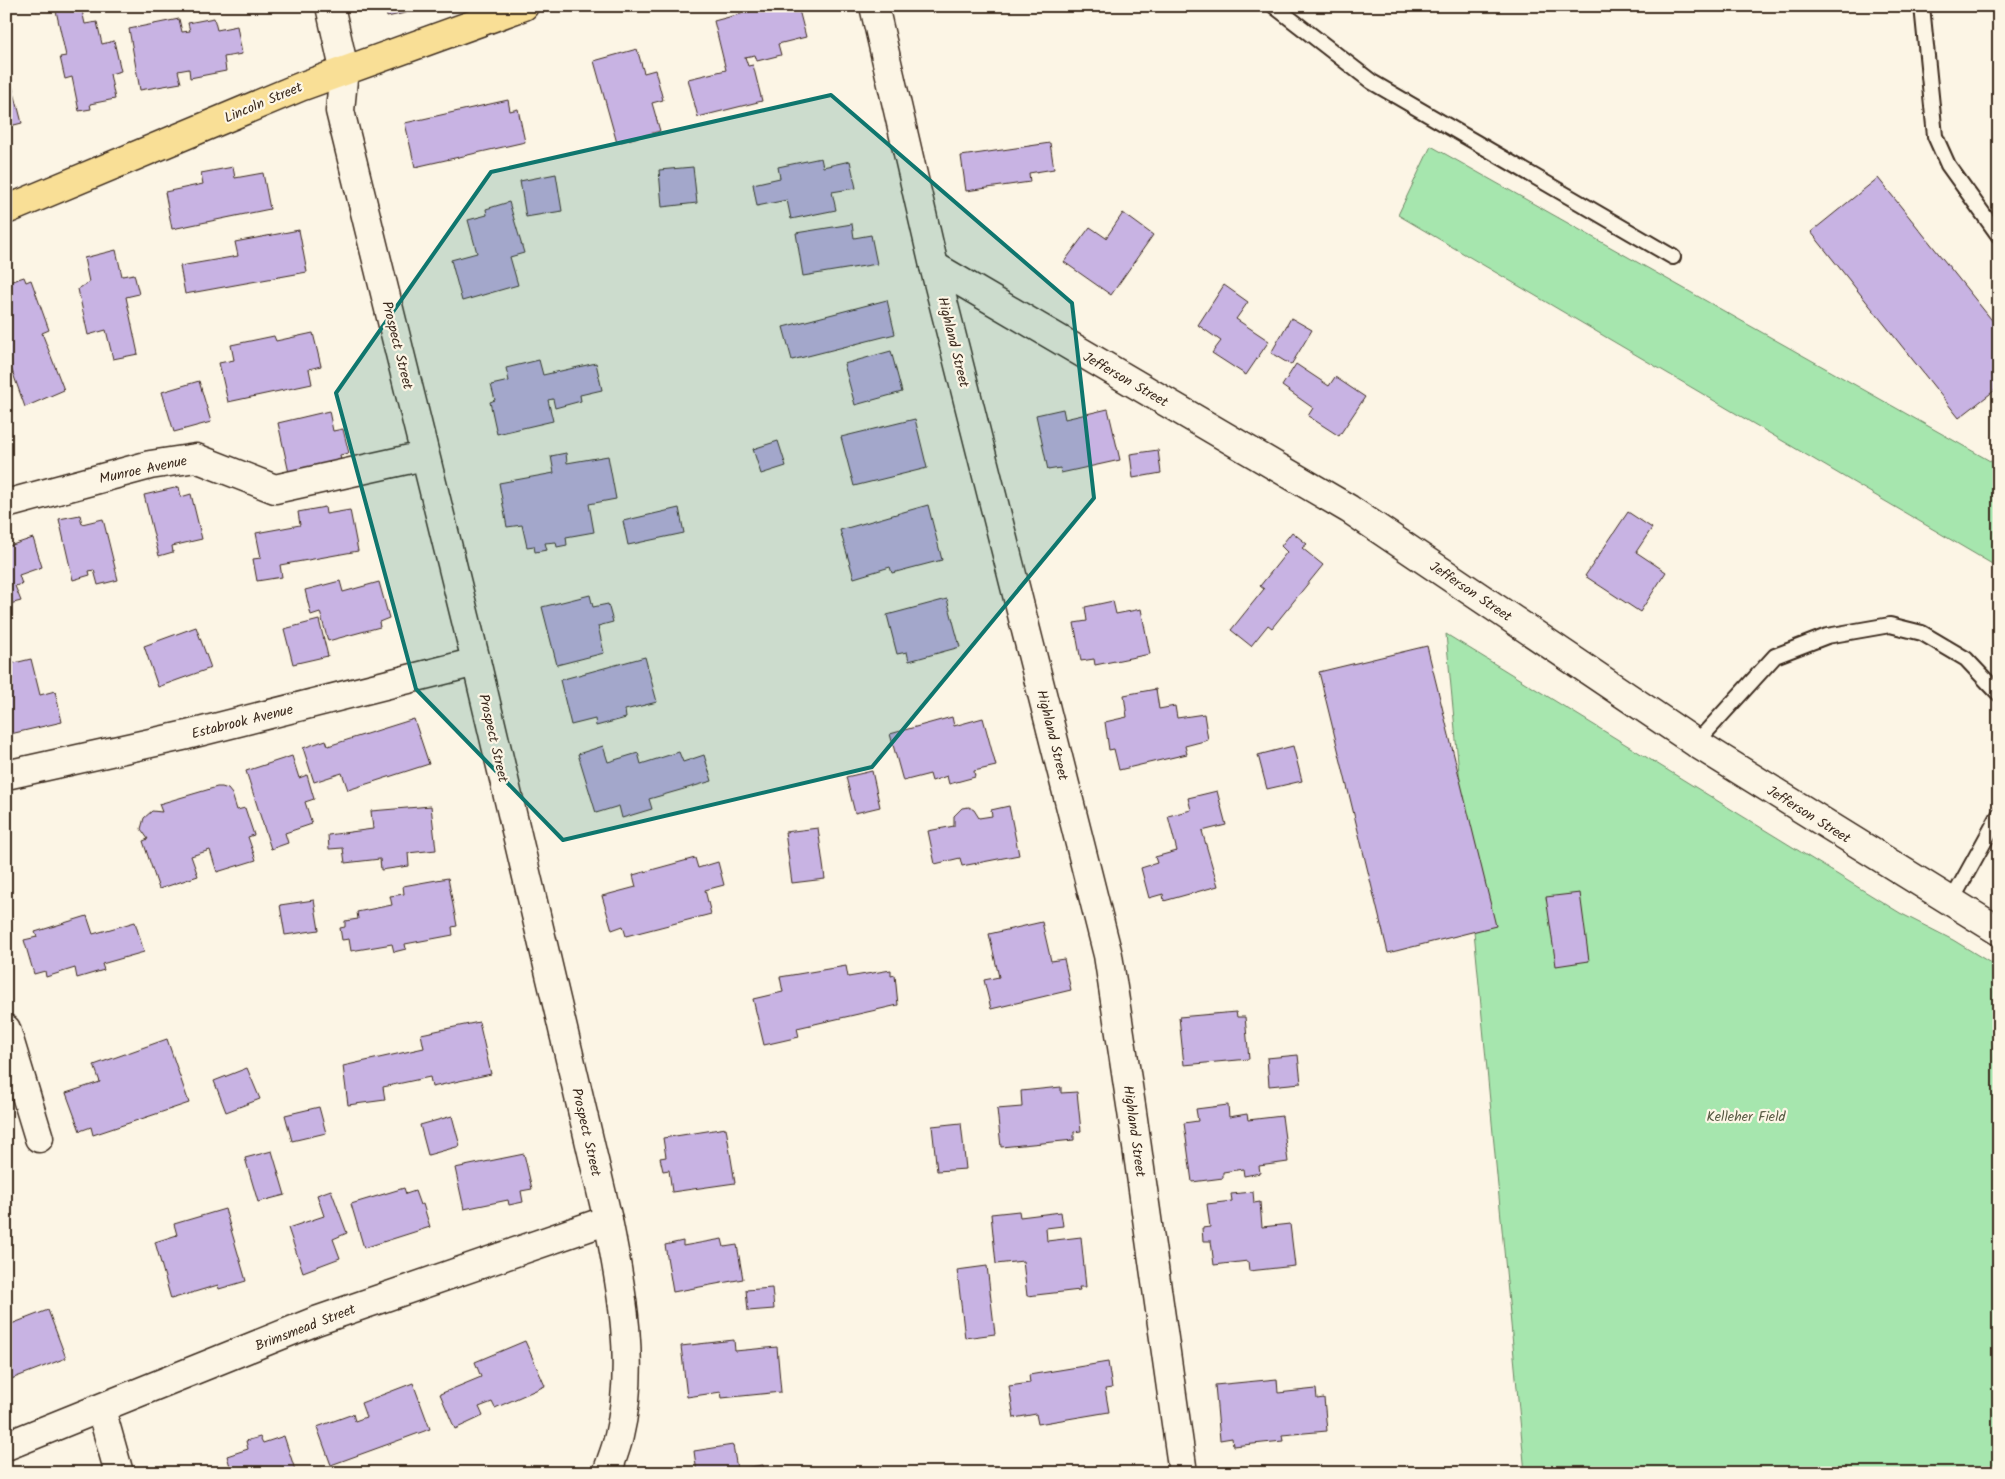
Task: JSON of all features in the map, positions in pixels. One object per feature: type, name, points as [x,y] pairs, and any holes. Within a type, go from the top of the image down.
[{"type":"main road","name":"Lincoln Street","points":[[6,210],[344,69],[524,6]]},
{"type":"street","name":"Prospect Street","points":[[330,6],[344,69],[340,111],[476,662],[608,1220],[620,1280],[627,1378],[619,1436],[607,1473]]},
{"type":"street","name":"Highland Street","points":[[874,6],[934,266],[1108,955],[1183,1473]]},
{"type":"street","name":"Jefferson Street","points":[[934,266],[1349,510],[1696,743],[1999,931]]},
{"type":"street","name":"Munroe Avenue","points":[[6,504],[150,465],[196,458],[275,489],[424,456]]},
{"type":"street","name":"Estabrook Avenue","points":[[6,776],[187,735],[476,662]]},
{"type":"street","points":[[6,1029],[38,1138]]},
{"type":"street","name":"Brimsmead Street","points":[[6,1446],[316,1321],[608,1220]]},
{"type":"street","points":[[101,1409],[119,1473]]},
{"type":"lane","points":[[1274,6],[1372,82],[1672,257]]},
{"type":"lane","points":[[1922,6],[1935,136],[1948,165],[1999,236]]},
{"type":"lane","points":[[1696,743],[1775,656],[1826,636],[1890,624],[1922,633],[1966,658],[1999,694]]},
{"type":"lane","points":[[1951,902],[1999,815]]},
{"type":"highlighted area","points":[[831,95],[1072,303],[1094,498],[872,767],[563,840],[416,689],[336,393],[491,172]]},
{"type":"green space","points":[[1431,146],[1999,466],[1999,568],[1398,215]]},
{"type":"green space","name":"Kelleher Field","points":[[1446,634],[1900,913],[1953,940],[1999,968],[1999,1473],[1525,1473]]},
{"type":"building","points":[[55,6],[81,6],[85,24],[97,22],[102,44],[114,41],[121,71],[110,74],[115,99],[90,104],[91,109],[79,111],[72,77],[65,79],[60,57],[66,56]]},
{"type":"building","points":[[376,6],[437,6],[387,17],[386,10],[378,12]]},
{"type":"building","points":[[771,6],[798,6],[806,37],[778,44],[781,55],[757,61],[755,55],[745,57],[748,66],[753,65],[762,101],[698,117],[688,79],[726,70],[714,21]]},
{"type":"building","points":[[214,18],[217,30],[237,26],[242,54],[224,57],[226,71],[190,78],[189,69],[178,71],[181,83],[140,90],[129,29],[179,19],[182,32],[190,31],[188,23]]},
{"type":"building","points":[[637,49],[644,73],[655,70],[663,100],[652,103],[660,131],[617,143],[594,61]]},
{"type":"building","points":[[6,69],[8,69],[22,123],[6,127]]},
{"type":"building","points":[[508,100],[510,111],[518,109],[525,142],[415,167],[405,123]]},
{"type":"building","points":[[1050,143],[1054,169],[1029,173],[1030,182],[966,191],[961,156]]},
{"type":"building","points":[[821,158],[823,167],[850,161],[856,188],[832,192],[836,210],[791,219],[787,200],[757,206],[753,184],[780,178],[778,167]]},
{"type":"building","points":[[233,167],[235,178],[263,173],[270,209],[172,229],[165,192],[203,184],[201,173]]},
{"type":"building","points":[[693,167],[697,203],[662,207],[659,170]]},
{"type":"building","points":[[556,174],[562,211],[526,217],[520,181]]},
{"type":"building","points":[[1878,178],[1999,329],[1999,387],[1959,418],[1811,232]]},
{"type":"building","points":[[509,202],[524,253],[510,257],[518,285],[462,301],[451,260],[477,253],[468,220],[487,215],[486,209]]},
{"type":"building","points":[[1123,213],[1153,235],[1111,295],[1064,262],[1090,227],[1106,238]]},
{"type":"building","points":[[852,224],[854,238],[871,235],[877,264],[803,276],[796,233]]},
{"type":"building","points":[[299,230],[307,272],[185,294],[180,266],[238,256],[235,242]]},
{"type":"building","points":[[116,250],[122,276],[134,274],[139,294],[126,297],[138,354],[113,359],[106,330],[88,335],[78,289],[89,282],[84,258]]},
{"type":"building","points":[[24,277],[26,282],[31,280],[49,330],[42,333],[64,390],[25,407],[6,354],[6,283]]},
{"type":"building","points":[[1224,285],[1248,302],[1236,319],[1269,341],[1246,375],[1212,353],[1221,341],[1198,325]]},
{"type":"building","points":[[887,300],[895,334],[792,360],[783,327]]},
{"type":"building","points":[[1291,318],[1312,330],[1291,365],[1271,353]]},
{"type":"building","points":[[313,333],[321,366],[309,369],[312,384],[228,402],[219,363],[234,360],[231,345],[274,336],[276,341]]},
{"type":"building","points":[[891,351],[902,392],[855,405],[844,364]]},
{"type":"building","points":[[539,360],[543,375],[596,363],[602,390],[580,395],[581,401],[555,408],[553,399],[548,400],[553,421],[497,434],[490,402],[495,400],[491,385],[509,381],[506,368]]},
{"type":"building","points":[[1296,364],[1329,386],[1335,377],[1365,397],[1339,436],[1308,416],[1313,408],[1282,386]]},
{"type":"building","points":[[199,381],[211,422],[174,432],[162,392]]},
{"type":"building","points":[[1063,409],[1065,419],[1108,409],[1120,460],[1061,473],[1060,468],[1048,470],[1036,415]]},
{"type":"building","points":[[329,411],[333,431],[343,429],[349,453],[340,455],[341,461],[289,473],[278,423]]},
{"type":"building","points":[[915,419],[927,468],[854,486],[841,437]]},
{"type":"building","points":[[778,441],[786,466],[761,474],[753,449]]},
{"type":"building","points":[[1158,450],[1161,473],[1133,478],[1130,454]]},
{"type":"building","points":[[566,453],[567,463],[608,456],[616,499],[589,504],[594,532],[566,537],[567,545],[557,547],[556,542],[545,543],[547,550],[535,552],[534,546],[527,547],[522,525],[507,527],[499,483],[554,473],[551,456]]},
{"type":"building","points":[[179,487],[181,497],[191,494],[202,539],[172,546],[173,552],[159,556],[144,495]]},
{"type":"building","points":[[928,505],[942,560],[892,573],[890,567],[854,578],[840,530]]},
{"type":"building","points":[[325,507],[326,514],[350,510],[358,551],[280,565],[282,577],[257,581],[253,559],[261,558],[256,533],[300,525],[298,512]]},
{"type":"building","points":[[679,508],[684,533],[628,545],[623,521]]},
{"type":"building","points":[[1628,512],[1652,528],[1636,552],[1666,572],[1640,612],[1585,576]]},
{"type":"building","points":[[80,515],[82,524],[103,519],[118,580],[98,585],[94,570],[89,571],[90,575],[73,580],[59,519]]},
{"type":"building","points":[[1292,532],[1307,544],[1302,548],[1323,565],[1272,628],[1268,625],[1251,646],[1231,630],[1264,589],[1260,586],[1287,552],[1281,546]]},
{"type":"building","points":[[33,538],[42,567],[19,575],[22,584],[15,586],[21,601],[6,605],[6,547]]},
{"type":"building","points":[[340,581],[343,592],[379,582],[389,618],[379,622],[380,627],[328,641],[320,612],[311,615],[305,590]]},
{"type":"building","points":[[590,595],[593,607],[608,604],[613,622],[598,626],[604,653],[557,665],[542,607]]},
{"type":"building","points":[[947,599],[960,647],[909,661],[907,652],[897,654],[887,615]]},
{"type":"building","points":[[1113,601],[1116,614],[1141,609],[1150,654],[1095,665],[1094,659],[1081,661],[1074,623],[1087,621],[1085,607]]},
{"type":"building","points":[[319,620],[328,656],[293,664],[284,629]]},
{"type":"building","points":[[196,627],[211,668],[158,687],[144,646]]},
{"type":"building","points":[[1427,646],[1496,926],[1388,953],[1319,672]]},
{"type":"building","points":[[645,657],[657,702],[625,710],[626,718],[596,726],[595,719],[571,725],[560,680]]},
{"type":"building","points":[[31,659],[40,695],[55,691],[62,722],[6,735],[6,665]]},
{"type":"building","points":[[1156,689],[1159,709],[1175,706],[1177,718],[1204,714],[1208,740],[1185,746],[1187,754],[1119,770],[1114,749],[1109,750],[1105,722],[1127,717],[1124,695]]},
{"type":"building","points":[[952,717],[954,726],[983,718],[996,766],[974,771],[975,777],[949,784],[947,776],[932,781],[930,774],[903,781],[890,734]]},
{"type":"building","points":[[414,719],[429,764],[348,790],[342,773],[314,782],[303,748],[326,740],[328,746]]},
{"type":"building","points":[[603,746],[608,762],[638,753],[641,764],[679,752],[683,762],[704,755],[712,781],[649,799],[652,809],[622,818],[619,806],[596,813],[578,754]]},
{"type":"building","points":[[1293,746],[1302,781],[1267,789],[1258,755]]},
{"type":"building","points":[[292,756],[299,778],[307,775],[314,799],[305,802],[312,824],[285,833],[288,843],[271,849],[246,771]]},
{"type":"building","points":[[872,771],[880,807],[855,813],[846,777]]},
{"type":"building","points":[[217,787],[228,789],[232,794],[237,810],[245,808],[254,835],[248,837],[256,860],[217,872],[210,850],[191,856],[198,876],[159,889],[143,841],[148,839],[141,829],[144,818],[152,811],[162,812],[159,804]]},
{"type":"building","points":[[1217,791],[1226,825],[1202,831],[1218,886],[1164,901],[1163,894],[1149,898],[1141,868],[1157,863],[1155,857],[1177,851],[1168,816],[1191,810],[1188,798]]},
{"type":"building","points":[[431,806],[436,850],[408,853],[409,866],[381,870],[380,859],[345,863],[343,848],[329,849],[328,835],[373,829],[371,811]]},
{"type":"building","points":[[1009,806],[1019,855],[962,866],[960,858],[935,864],[928,831],[954,826],[954,816],[962,808],[969,807],[974,810],[979,818],[992,816],[991,810]]},
{"type":"building","points":[[818,828],[825,879],[792,883],[785,832]]},
{"type":"building","points":[[695,858],[698,868],[718,862],[724,885],[705,890],[711,914],[626,936],[623,926],[612,930],[602,896],[636,887],[633,875]]},
{"type":"building","points":[[448,878],[457,926],[452,927],[453,935],[405,944],[406,949],[394,952],[392,944],[351,951],[349,939],[342,940],[340,928],[345,927],[345,921],[358,919],[357,912],[392,905],[390,896],[404,894],[403,886]]},
{"type":"building","points":[[1580,893],[1589,961],[1556,966],[1546,897]]},
{"type":"building","points":[[314,900],[319,930],[285,935],[280,905]]},
{"type":"building","points":[[87,916],[93,934],[135,922],[144,952],[102,964],[104,970],[77,978],[75,968],[46,977],[45,971],[34,974],[24,940],[37,937],[35,932]]},
{"type":"building","points":[[1042,922],[1051,961],[1064,959],[1071,990],[991,1009],[984,980],[999,977],[989,934]]},
{"type":"building","points":[[846,966],[848,977],[891,970],[891,976],[895,975],[898,1005],[797,1028],[799,1037],[764,1045],[753,999],[783,992],[780,977]]},
{"type":"building","points":[[1236,1012],[1237,1017],[1245,1017],[1249,1059],[1184,1065],[1179,1017]]},
{"type":"building","points":[[479,1022],[491,1074],[432,1087],[430,1077],[383,1087],[385,1100],[348,1105],[343,1066],[424,1048],[421,1034]]},
{"type":"building","points":[[167,1039],[189,1103],[93,1135],[91,1127],[80,1131],[66,1093],[100,1082],[94,1065]]},
{"type":"building","points":[[1298,1055],[1301,1083],[1269,1086],[1267,1058]]},
{"type":"building","points":[[247,1068],[260,1099],[226,1112],[214,1081]]},
{"type":"building","points":[[1061,1087],[1061,1093],[1077,1092],[1081,1131],[1074,1132],[1074,1140],[1001,1147],[997,1109],[1022,1107],[1021,1091]]},
{"type":"building","points":[[1228,1105],[1229,1117],[1247,1114],[1248,1120],[1282,1116],[1288,1162],[1259,1166],[1260,1173],[1244,1176],[1243,1169],[1223,1172],[1223,1178],[1192,1182],[1184,1123],[1198,1121],[1196,1109]]},
{"type":"building","points":[[319,1107],[326,1133],[292,1141],[285,1115]]},
{"type":"building","points":[[452,1116],[460,1146],[428,1155],[420,1125]]},
{"type":"building","points":[[961,1123],[966,1169],[937,1171],[932,1126]]},
{"type":"building","points":[[726,1128],[735,1183],[672,1192],[669,1170],[663,1171],[660,1158],[666,1157],[663,1138]]},
{"type":"building","points":[[272,1151],[285,1195],[258,1202],[245,1158]]},
{"type":"building","points":[[524,1154],[532,1189],[521,1191],[523,1202],[509,1205],[508,1200],[464,1209],[455,1168]]},
{"type":"building","points":[[404,1188],[406,1194],[415,1191],[420,1205],[423,1204],[430,1227],[364,1248],[351,1204]]},
{"type":"building","points":[[331,1190],[347,1233],[333,1239],[340,1258],[303,1272],[288,1228],[324,1216],[317,1195]]},
{"type":"building","points":[[1253,1192],[1254,1203],[1260,1202],[1262,1227],[1290,1224],[1295,1266],[1249,1271],[1248,1261],[1214,1265],[1211,1241],[1203,1241],[1202,1228],[1210,1227],[1207,1204],[1232,1201],[1231,1194]]},
{"type":"building","points":[[225,1209],[246,1281],[219,1289],[218,1285],[171,1299],[155,1242],[177,1235],[174,1224]]},
{"type":"building","points":[[1019,1211],[1020,1217],[1061,1212],[1063,1226],[1046,1228],[1047,1241],[1081,1237],[1086,1287],[1079,1287],[1080,1290],[1027,1296],[1023,1261],[996,1264],[991,1214]]},
{"type":"building","points":[[722,1239],[724,1247],[737,1245],[743,1279],[673,1292],[665,1245],[683,1241],[683,1246]]},
{"type":"building","points":[[987,1266],[995,1334],[965,1338],[957,1270]]},
{"type":"building","points":[[772,1288],[774,1309],[748,1311],[746,1290]]},
{"type":"building","points":[[48,1310],[66,1358],[6,1381],[6,1326]]},
{"type":"building","points":[[734,1340],[735,1351],[777,1347],[781,1392],[722,1398],[721,1392],[687,1397],[681,1346]]},
{"type":"building","points":[[525,1341],[545,1386],[495,1408],[492,1402],[479,1407],[483,1416],[455,1429],[440,1394],[481,1377],[475,1362]]},
{"type":"building","points":[[1108,1362],[1112,1388],[1105,1389],[1109,1412],[1038,1424],[1036,1414],[1014,1418],[1009,1386],[1030,1383],[1029,1375]]},
{"type":"building","points":[[1277,1379],[1278,1393],[1316,1389],[1317,1399],[1324,1398],[1327,1431],[1282,1435],[1283,1441],[1233,1446],[1232,1438],[1220,1440],[1215,1385]]},
{"type":"building","points":[[413,1383],[430,1429],[331,1465],[317,1427],[353,1414],[355,1421],[366,1417],[361,1403]]},
{"type":"building","points":[[284,1436],[296,1473],[232,1473],[227,1456],[248,1449],[246,1441],[260,1437],[263,1443]]},
{"type":"building","points":[[733,1445],[737,1469],[763,1465],[765,1473],[697,1473],[694,1451]]}]
